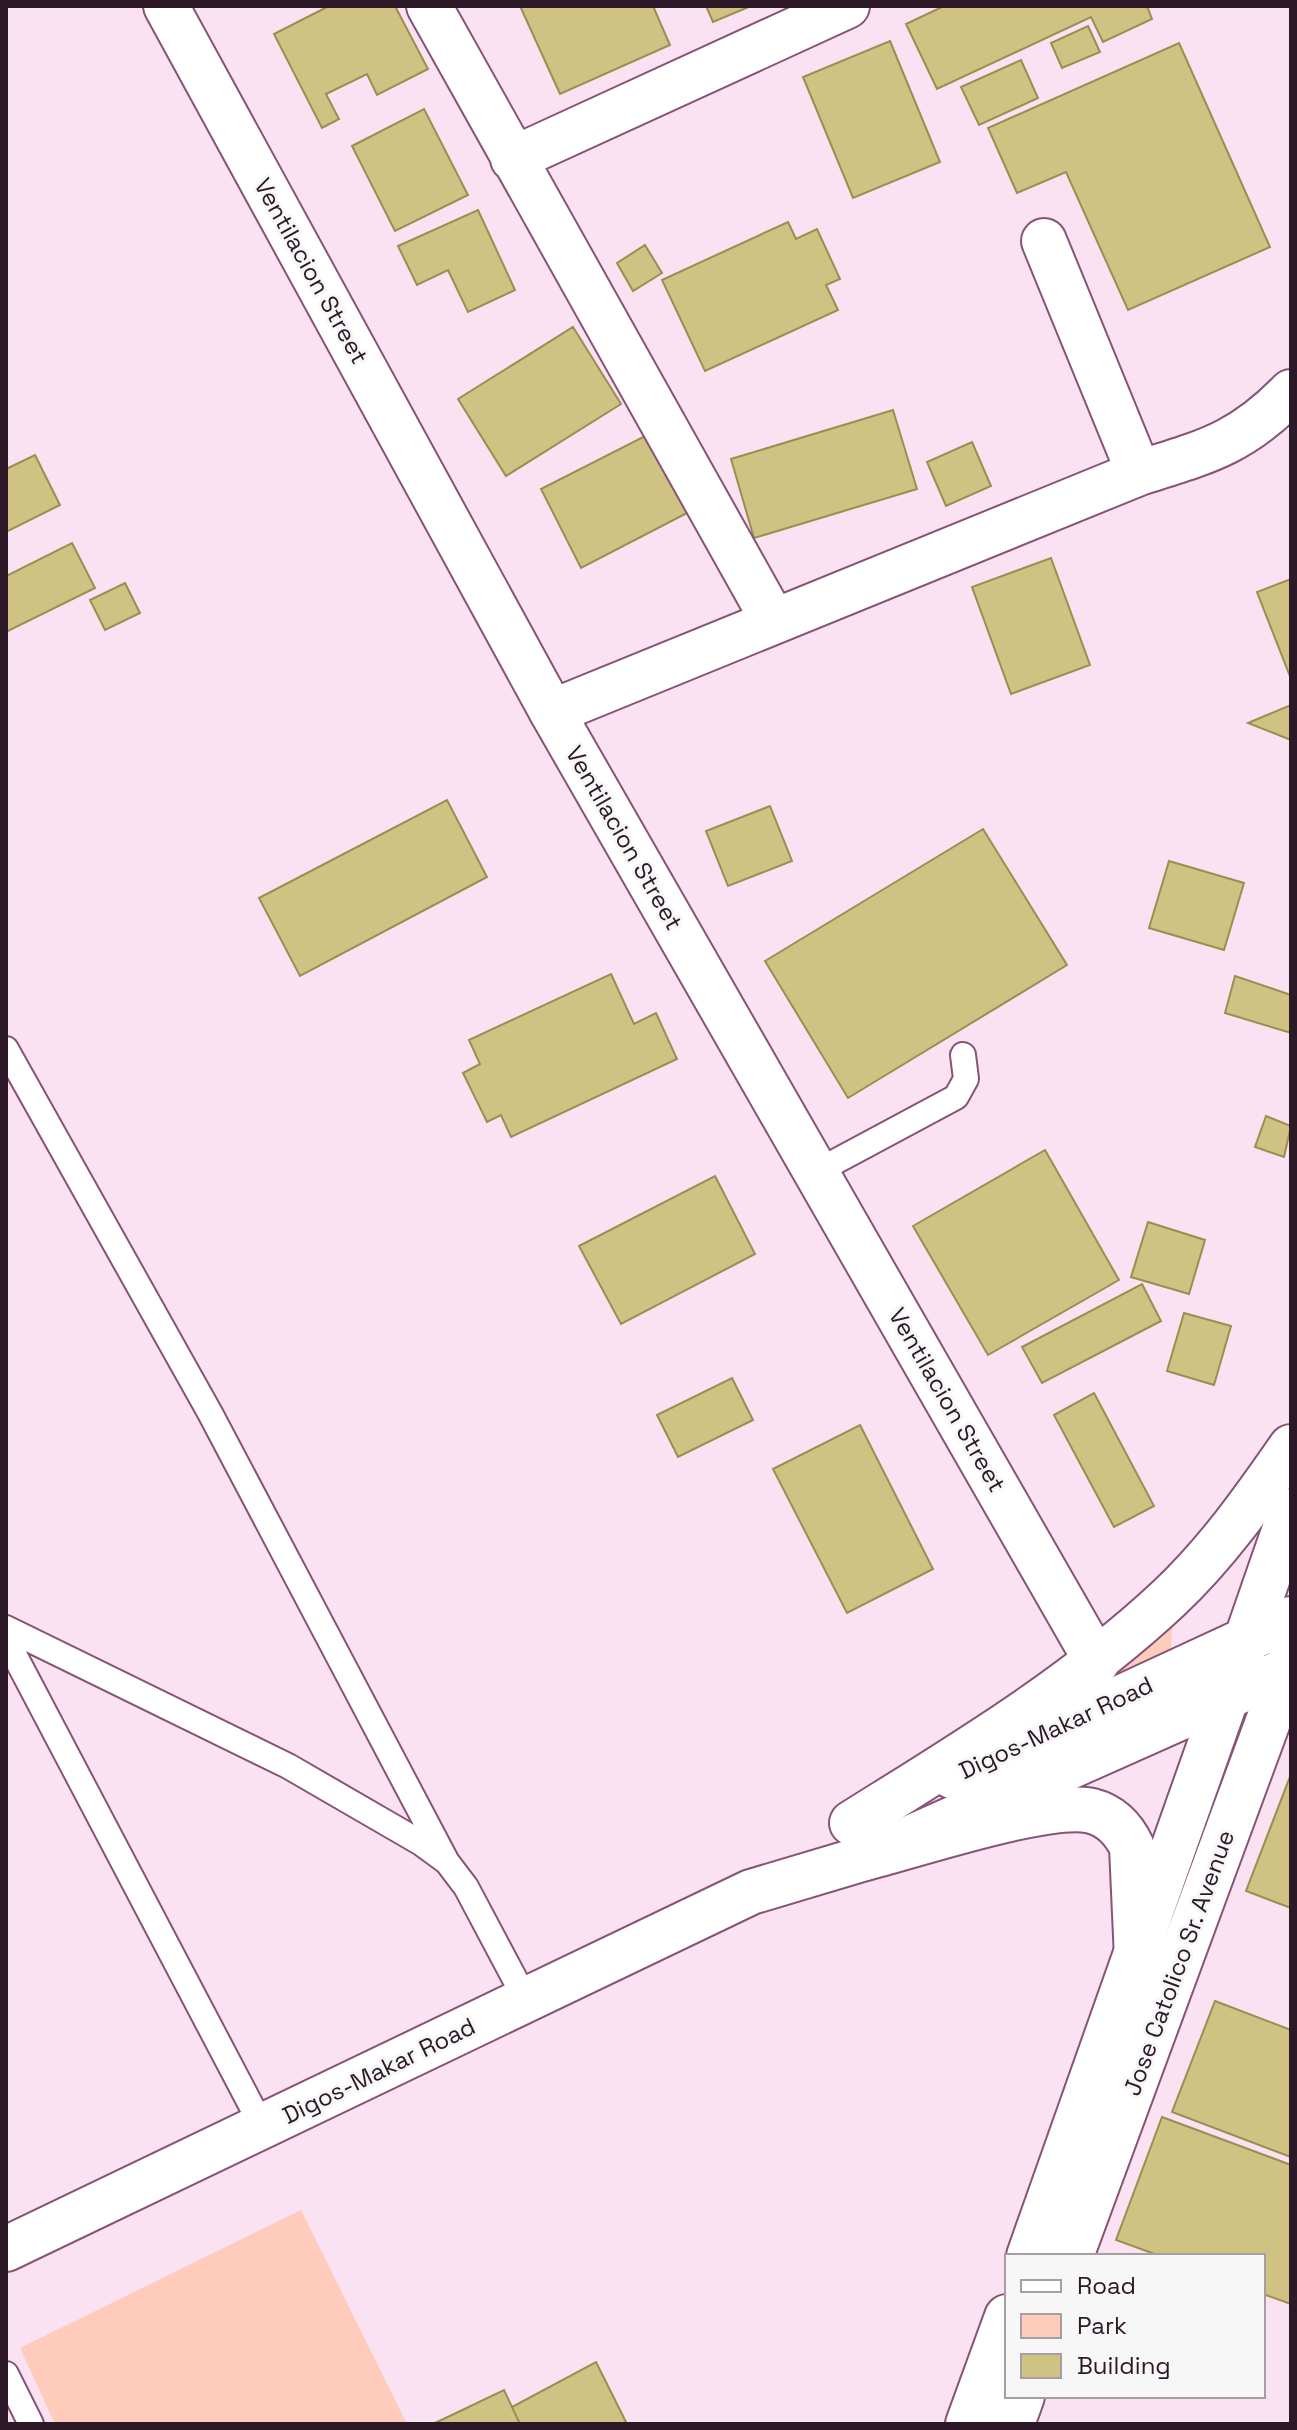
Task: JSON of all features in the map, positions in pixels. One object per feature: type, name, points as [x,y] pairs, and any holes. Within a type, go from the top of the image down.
[{"type":"main road","name":"Ventilacion Street","points":[[166,6],[552,712],[1097,1662]]},
{"type":"main road","points":[[429,6],[773,620]]},
{"type":"main road","points":[[513,159],[847,6]]},
{"type":"main road","points":[[1044,241],[1139,473]]},
{"type":"main road","points":[[552,712],[1139,473],[1223,446],[1263,422],[1291,392]]},
{"type":"main road","points":[[858,1840],[994,1734],[1097,1662],[1189,1577],[1226,1535],[1291,1447]]},
{"type":"main road","points":[[1246,1640],[1291,1511]]},
{"type":"main road","name":"Digos-Makar Road","points":[[6,2249],[858,1840],[1291,1619]]},
{"type":"main road","name":"Jose Catolico Sr. Avenue","points":[[1030,2254],[1137,1958],[1246,1640]]},
{"type":"main road","name":"Digos-Makar Road","points":[[858,1840],[1226,1699],[1290,1666]]},
{"type":"main road","name":"Jose Catolico Sr. Avenue","points":[[1072,2254],[1290,1666]]},
{"type":"main road","points":[[858,1840],[1063,1809],[1091,1811],[1119,1827],[1132,1847],[1137,1958]]},
{"type":"main road","points":[[968,2424],[1005,2322]]},
{"type":"main road","points":[[1012,2424],[1021,2398]]},
{"type":"lane","points":[[6,1049],[210,1413],[447,1862],[466,1887],[526,2000]]},
{"type":"lane","points":[[816,1172],[956,1097],[966,1079],[963,1055]]},
{"type":"lane","points":[[6,1628],[288,1766],[421,1843],[447,1862]]},
{"type":"lane","points":[[6,1639],[262,2126]]},
{"type":"lane","points":[[6,2374],[31,2424]]},
{"type":"green space","points":[[1173,1617],[1170,1661],[1090,1697]]},
{"type":"green space","points":[[301,2210],[407,2424],[55,2424],[20,2348]]},
{"type":"building","points":[[329,6],[395,6],[428,69],[377,95],[367,74],[326,94],[339,119],[322,128],[274,34]]},
{"type":"building","points":[[520,6],[653,6],[670,45],[560,94]]},
{"type":"building","points":[[706,6],[751,6],[713,22]]},
{"type":"building","points":[[944,6],[1147,6],[1152,19],[1103,42],[1091,17],[937,89],[906,24]]},
{"type":"building","points":[[1088,26],[1100,52],[1062,68],[1051,43]]},
{"type":"building","points":[[890,41],[940,162],[853,198],[803,77]]},
{"type":"building","points":[[1179,43],[1270,247],[1128,310],[1066,172],[1017,193],[988,128]]},
{"type":"building","points":[[1021,60],[1038,98],[979,125],[961,87]]},
{"type":"building","points":[[424,109],[468,195],[395,231],[352,146]]},
{"type":"building","points":[[478,210],[515,290],[468,312],[448,270],[417,285],[398,246]]},
{"type":"building","points":[[788,222],[796,239],[817,229],[840,279],[826,285],[838,310],[705,371],[662,280]]},
{"type":"building","points":[[645,245],[662,273],[633,291],[617,263]]},
{"type":"building","points":[[573,327],[621,404],[506,476],[458,399]]},
{"type":"building","points":[[893,410],[917,489],[754,538],[731,459]]},
{"type":"building","points":[[647,435],[687,513],[581,568],[541,489]]},
{"type":"building","points":[[972,442],[991,486],[946,506],[927,462]]},
{"type":"building","points":[[35,455],[60,505],[6,532],[6,469]]},
{"type":"building","points":[[72,543],[95,588],[6,632],[6,576]]},
{"type":"building","points":[[1051,558],[1090,665],[1011,694],[972,587]]},
{"type":"building","points":[[1291,579],[1291,679],[1257,592]]},
{"type":"building","points":[[125,583],[140,613],[105,630],[90,600]]},
{"type":"building","points":[[1291,705],[1291,740],[1248,723]]},
{"type":"building","points":[[447,800],[487,877],[300,976],[259,898]]},
{"type":"building","points":[[770,806],[792,861],[728,886],[706,831]]},
{"type":"building","points":[[983,829],[1067,965],[848,1098],[765,961]]},
{"type":"building","points":[[1169,861],[1244,883],[1224,950],[1149,928]]},
{"type":"building","points":[[611,974],[634,1024],[656,1013],[677,1059],[511,1137],[501,1115],[487,1122],[463,1073],[480,1064],[469,1040]]},
{"type":"building","points":[[1235,976],[1291,995],[1291,1033],[1225,1013]]},
{"type":"building","points":[[1266,1116],[1291,1126],[1284,1157],[1255,1147]]},
{"type":"building","points":[[1045,1150],[1119,1280],[988,1355],[913,1226]]},
{"type":"building","points":[[715,1176],[755,1254],[621,1324],[579,1246]]},
{"type":"building","points":[[1148,1222],[1205,1240],[1189,1294],[1131,1277]]},
{"type":"building","points":[[1142,1284],[1161,1321],[1042,1383],[1022,1347]]},
{"type":"building","points":[[1184,1313],[1231,1326],[1214,1385],[1167,1371]]},
{"type":"building","points":[[732,1378],[753,1420],[678,1457],[657,1415]]},
{"type":"building","points":[[1094,1393],[1154,1506],[1114,1527],[1054,1415]]},
{"type":"building","points":[[860,1425],[933,1569],[847,1613],[773,1469]]},
{"type":"building","points":[[1291,1774],[1291,1908],[1246,1891]]},
{"type":"building","points":[[1215,2001],[1291,2030],[1291,2157],[1172,2112]]},
{"type":"building","points":[[1162,2117],[1291,2165],[1291,2304],[1265,2295],[1265,2254],[1154,2254],[1116,2240]]},
{"type":"building","points":[[596,2362],[627,2424],[520,2424],[512,2407]]},
{"type":"building","points":[[504,2390],[520,2424],[433,2424]]}]
